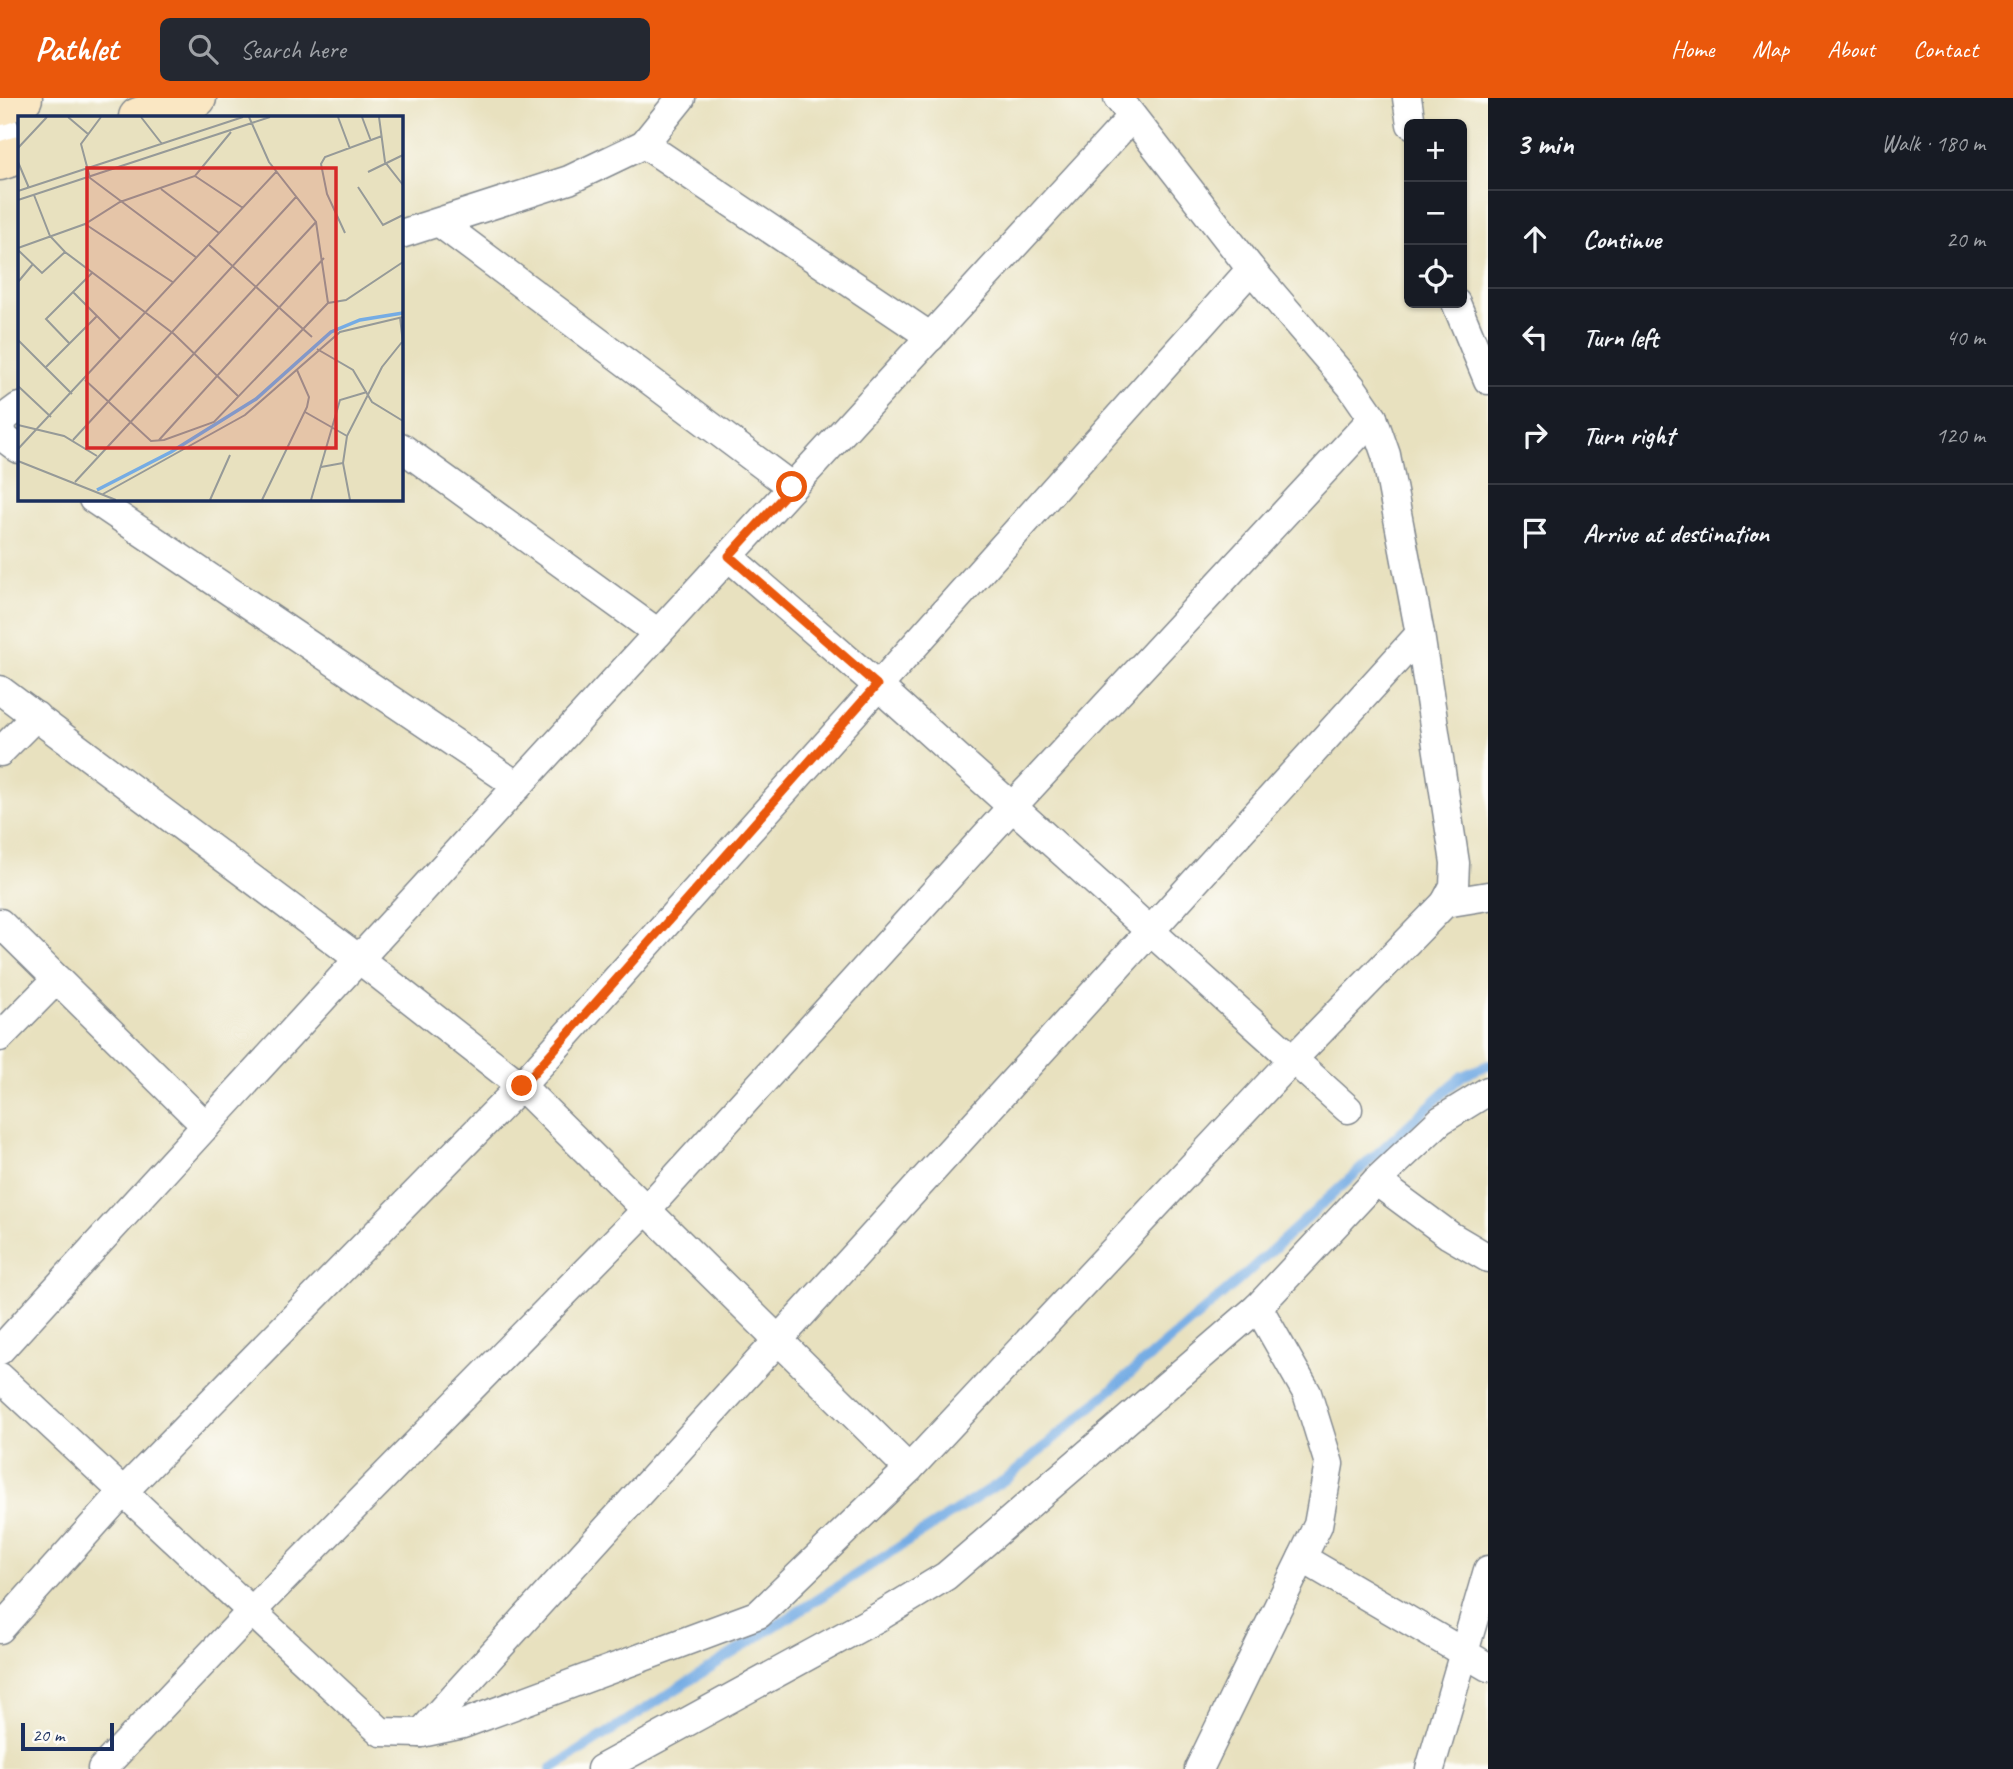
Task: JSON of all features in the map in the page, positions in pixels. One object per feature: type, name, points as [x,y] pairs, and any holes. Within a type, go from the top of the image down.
[{"type":"main road","points":[[0,106],[23,98]]},
{"type":"main road","points":[[141,116],[197,98]]},
{"type":"street","points":[[402,234],[569,180],[644,144],[681,98]]},
{"type":"street","points":[[1407,98],[1410,119]]},
{"type":"street","points":[[0,1350],[930,337],[1125,108],[1251,270],[1351,386],[1373,418],[1386,455],[1420,634],[1455,863],[1454,886],[1449,902],[1292,1060],[909,1469],[760,1614],[463,1724],[421,1733],[381,1732],[0,1377]]},
{"type":"street","points":[[0,119],[14,158]]},
{"type":"street","points":[[644,144],[930,337]]},
{"type":"street","points":[[440,223],[792,487]]},
{"type":"street","points":[[0,1629],[124,1492],[522,1086],[877,685],[1251,270]]},
{"type":"street","points":[[1458,308],[1488,380]]},
{"type":"street","points":[[0,421],[18,408]]},
{"type":"street","points":[[103,1769],[251,1612],[647,1209],[1011,808],[1373,418]]},
{"type":"street","points":[[0,436],[18,448]]},
{"type":"street","points":[[402,448],[658,633]]},
{"type":"street","points":[[94,500],[518,786]]},
{"type":"street","points":[[729,556],[877,685],[1348,1109]]},
{"type":"street","points":[[421,1733],[1147,930],[1420,634]]},
{"type":"street","points":[[0,690],[359,959],[522,1086],[909,1469]]},
{"type":"street","points":[[0,752],[36,716]]},
{"type":"street","points":[[1449,902],[1488,896]]},
{"type":"street","points":[[0,923],[206,1126]]},
{"type":"street","points":[[0,1037],[57,979]]},
{"type":"street","points":[[601,1769],[877,1618],[946,1576],[1258,1307],[1376,1181],[1441,1119],[1488,1091]]},
{"type":"street","points":[[1376,1181],[1449,1235],[1488,1258]]},
{"type":"street","points":[[1199,1769],[1318,1525],[1329,1464],[1307,1393],[1258,1307]]},
{"type":"street","points":[[1302,1558],[1461,1654],[1488,1667]]},
{"type":"street","points":[[1430,1769],[1461,1654],[1488,1570]]},
{"type":"waterway","points":[[551,1769],[1009,1477],[1236,1283],[1462,1076],[1488,1065]]},
{"type":"route","points":[[522,1086],[877,685],[729,556],[792,487]]}]
